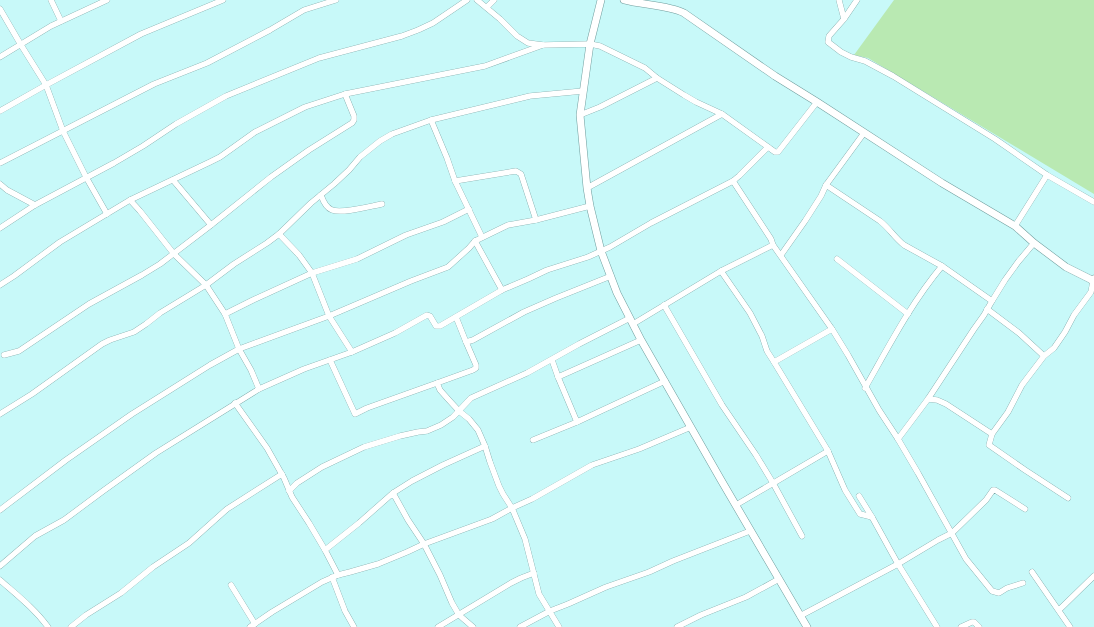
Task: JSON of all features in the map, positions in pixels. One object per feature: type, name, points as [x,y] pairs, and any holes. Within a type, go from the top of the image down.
[{"type":"main road","points":[[601,0],[590,44],[580,115],[587,188],[601,251],[618,293],[641,340],[750,531],[807,627]]},
{"type":"main road","points":[[624,0],[684,13],[775,76],[942,183],[1015,226],[1034,243],[1066,267],[1094,280]]},
{"type":"street","points":[[51,0],[61,21]]},
{"type":"street","points":[[0,57],[51,26],[107,0]]},
{"type":"street","points":[[0,111],[141,34],[223,0]]},
{"type":"street","points":[[0,163],[154,84],[207,63],[270,30],[304,10],[336,0]]},
{"type":"street","points":[[0,228],[35,205],[143,146],[176,124],[226,96],[319,58],[402,36],[418,30],[433,23],[467,0]]},
{"type":"street","points":[[477,0],[487,7],[517,36],[528,43],[543,45],[590,44],[600,46],[622,56],[644,68],[657,78],[696,102],[722,114],[775,152],[778,152],[817,102]]},
{"type":"street","points":[[487,7],[494,0]]},
{"type":"street","points":[[839,0],[844,19]]},
{"type":"street","points":[[856,0],[844,19],[828,36],[828,42],[841,52],[865,61],[893,76],[995,139],[1048,175],[1094,202]]},
{"type":"street","points":[[0,9],[46,85],[63,131],[86,177],[107,214]]},
{"type":"street","points":[[0,285],[60,242],[130,200],[220,157],[272,122],[305,107],[345,94],[485,66],[543,45]]},
{"type":"street","points":[[580,115],[600,107],[657,78]]},
{"type":"street","points":[[0,414],[32,394],[102,344],[134,332],[160,313],[206,285],[234,264],[267,243],[279,234],[349,170],[360,157],[380,141],[392,134],[431,120],[530,96],[583,91]]},
{"type":"street","points":[[4,355],[19,350],[83,308],[142,275],[174,254],[271,177],[309,150],[352,123],[354,116],[345,94]]},
{"type":"street","points":[[587,188],[722,114]]},
{"type":"street","points":[[431,120],[448,158],[456,181],[482,237]]},
{"type":"street","points":[[781,255],[805,221],[821,196],[826,185],[864,133]]},
{"type":"street","points":[[0,566],[35,536],[64,520],[156,453],[259,389],[304,369],[352,352],[395,333],[427,315],[430,316],[437,326],[456,317],[502,290],[548,270],[588,257],[610,247],[651,223],[733,180],[739,176],[768,147]]},
{"type":"street","points":[[456,181],[516,171],[519,172],[521,174],[536,220]]},
{"type":"street","points":[[1015,226],[1048,175]]},
{"type":"street","points":[[173,180],[211,225]]},
{"type":"street","points":[[733,180],[771,239],[773,245],[832,329],[848,355],[865,388],[898,439],[966,559],[992,591],[999,593],[1007,588],[1023,584]]},
{"type":"street","points":[[0,184],[7,190],[35,205]]},
{"type":"street","points":[[826,185],[887,226],[904,245],[942,266],[992,301]]},
{"type":"street","points":[[321,195],[326,205],[331,210],[339,212],[382,204]]},
{"type":"street","points":[[130,200],[174,254],[206,285],[225,314],[239,349],[251,370],[259,389]]},
{"type":"street","points":[[0,510],[66,460],[121,422],[210,365],[239,349],[329,316],[448,267],[475,241],[508,225],[536,220],[590,206]]},
{"type":"street","points":[[225,314],[312,273],[357,259],[406,236],[443,222],[469,209]]},
{"type":"street","points":[[279,234],[299,255],[312,273],[329,316],[352,352]]},
{"type":"street","points":[[475,241],[502,290]]},
{"type":"street","points":[[898,439],[928,398],[1018,262],[1034,243]]},
{"type":"street","points":[[289,491],[297,483],[322,467],[364,447],[441,425],[453,417],[471,398],[527,373],[579,344],[664,305],[721,271],[773,245]]},
{"type":"street","points":[[837,259],[908,314]]},
{"type":"street","points":[[865,388],[908,314],[931,279],[942,266]]},
{"type":"street","points":[[721,271],[750,313],[762,336],[767,351],[828,451],[845,490],[860,514],[872,517]]},
{"type":"street","points":[[466,342],[474,340],[524,312],[611,276]]},
{"type":"street","points":[[1068,498],[990,446],[989,443],[992,434],[1008,412],[1022,385],[1044,356],[1054,348],[1065,332],[1090,292],[1094,280]]},
{"type":"street","points":[[664,305],[722,406],[756,455],[773,483],[802,536]]},
{"type":"street","points":[[987,309],[1019,333],[1044,356]]},
{"type":"street","points":[[330,360],[355,414],[367,408],[476,368],[456,317]]},
{"type":"street","points":[[774,362],[832,329]]},
{"type":"street","points":[[558,377],[641,340]]},
{"type":"street","points":[[552,360],[577,422]]},
{"type":"street","points":[[533,440],[577,422],[665,381]]},
{"type":"street","points":[[437,383],[440,390],[478,430],[485,446],[494,476],[512,508],[526,539],[539,594],[559,627]]},
{"type":"street","points":[[928,398],[946,404],[992,434]]},
{"type":"street","points":[[235,403],[267,448],[282,474],[289,491],[325,550],[338,575]]},
{"type":"street","points":[[231,585],[252,626],[290,600],[332,577],[378,564],[424,544],[492,519],[532,499],[592,465],[639,449],[691,427]]},
{"type":"street","points":[[325,550],[358,524],[393,493],[412,481],[485,446]]},
{"type":"street","points":[[736,505],[828,451]]},
{"type":"street","points":[[71,627],[86,615],[121,593],[153,567],[189,543],[227,509],[282,474]]},
{"type":"street","points":[[800,616],[898,564],[952,533],[986,500],[993,490],[1025,509]]},
{"type":"street","points":[[393,493],[408,520],[424,544],[459,615],[473,627]]},
{"type":"street","points":[[859,496],[936,627]]},
{"type":"street","points":[[520,627],[550,611],[606,587],[644,574],[750,531]]},
{"type":"street","points":[[1032,572],[1070,627]]},
{"type":"street","points":[[438,627],[511,583],[534,573]]},
{"type":"street","points":[[1059,610],[1094,576]]},
{"type":"street","points":[[332,577],[345,611],[354,627]]},
{"type":"street","points":[[0,580],[33,609],[44,620],[48,627]]},
{"type":"street","points":[[677,627],[713,610],[746,597],[779,580]]},
{"type":"street","points":[[961,627],[972,622],[979,627]]},
{"type":"green space","points":[[894,0],[1094,0],[1094,194],[868,58],[854,55]]}]
